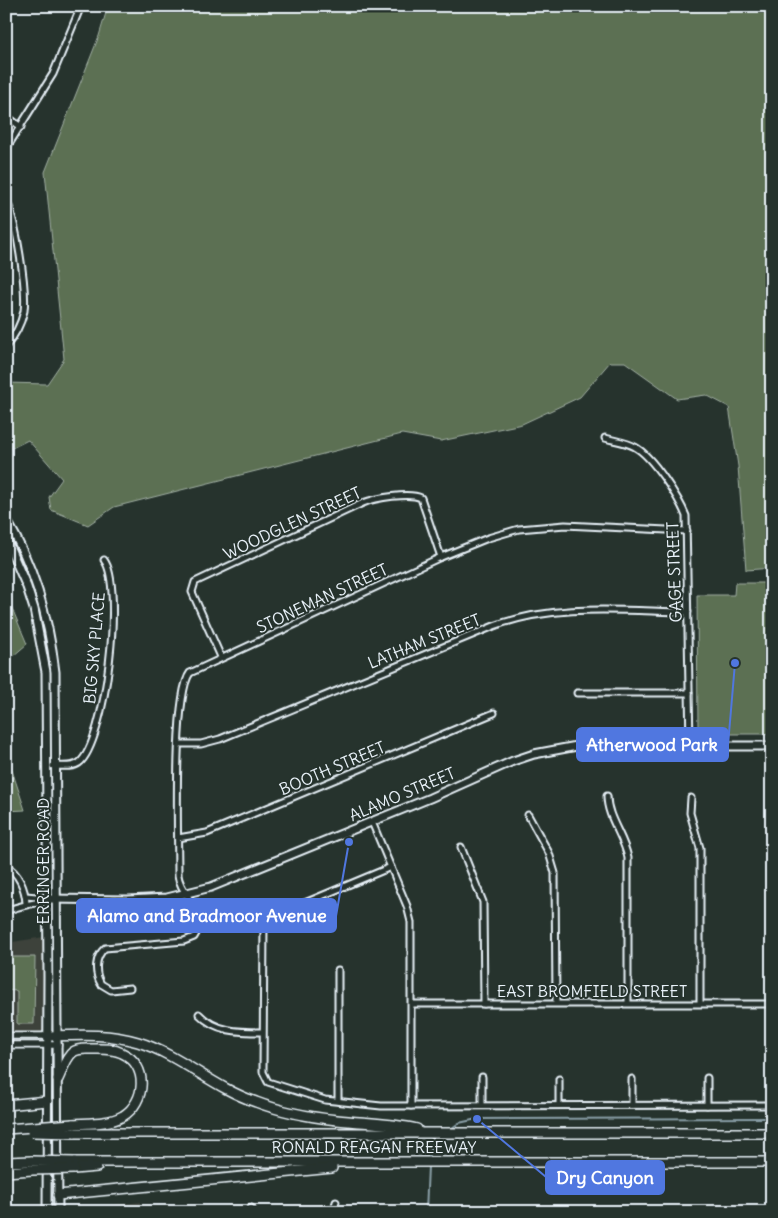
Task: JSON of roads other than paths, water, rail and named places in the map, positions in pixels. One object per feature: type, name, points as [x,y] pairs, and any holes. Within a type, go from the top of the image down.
[{"type":"highway","points":[[47,1040],[58,1036],[107,1036],[140,1043],[229,1091],[256,1102],[292,1113],[336,1120],[397,1125],[434,1133]]},
{"type":"highway","points":[[6,1131],[73,1128],[122,1117],[133,1108],[141,1088],[138,1068],[129,1057],[113,1050],[80,1049],[72,1054],[58,1079]]},
{"type":"highway","points":[[6,1105],[47,1101]]},
{"type":"highway","name":"RONALD REAGAN FREEWAY","points":[[73,1128],[434,1133],[772,1133]]},
{"type":"highway","points":[[6,1162],[32,1166]]},
{"type":"highway","name":"RONALD REAGAN FREEWAY","points":[[32,1166],[74,1166],[135,1162],[772,1162]]},
{"type":"highway","points":[[58,1195],[380,1163]]},
{"type":"highway","points":[[6,1172],[32,1166]]},
{"type":"main road","name":"ERRINGER ROAD","points":[[6,519],[34,579],[49,629],[57,692],[58,1212]]},
{"type":"main road","name":"ERRINGER ROAD","points":[[6,539],[27,587],[42,645],[46,692],[48,898],[47,1212]]},
{"type":"main road","name":"ALAMO STREET","points":[[48,898],[128,900],[166,898],[212,887],[534,754],[578,746],[772,746]]},
{"type":"street","points":[[6,149],[53,74],[81,6]]},
{"type":"street","points":[[6,116],[21,127]]},
{"type":"street","points":[[6,199],[13,218],[24,299],[20,323],[6,346]]},
{"type":"street","points":[[6,220],[13,218]]},
{"type":"street","name":"GAGE STREET","points":[[605,438],[634,446],[647,456],[684,509],[688,530],[690,746]]},
{"type":"street","name":"WOODGLEN STREET","points":[[221,657],[192,592],[195,582],[363,503],[371,500],[410,495],[421,498],[441,557]]},
{"type":"street","name":"STONEMAN STREET","points":[[130,988],[111,990],[101,984],[97,973],[97,959],[100,952],[110,946],[184,941],[194,937],[198,929],[197,909],[179,883],[178,838],[181,708],[187,676],[193,670],[441,557],[488,538],[535,526],[565,525],[688,530]]},
{"type":"street","name":"BIG SKY PLACE","points":[[47,766],[76,765],[82,759],[91,745],[103,706],[113,603],[111,572],[104,560]]},
{"type":"street","name":"LATHAM STREET","points":[[179,744],[201,744],[220,739],[494,626],[526,616],[575,610],[688,612]]},
{"type":"street","points":[[577,694],[689,693]]},
{"type":"street","name":"BOOTH STREET","points":[[178,838],[207,834],[494,713]]},
{"type":"street","points":[[607,796],[608,810],[623,839],[628,858],[628,1004]]},
{"type":"street","points":[[690,798],[690,813],[700,848],[700,1004]]},
{"type":"street","points":[[528,815],[549,853],[555,873],[556,1004]]},
{"type":"street","points":[[372,822],[407,906],[411,922],[411,1106]]},
{"type":"street","points":[[461,847],[483,902],[484,1004]]},
{"type":"street","points":[[6,866],[15,873],[26,896],[26,903]]},
{"type":"street","points":[[391,867],[266,920],[263,929],[262,1032],[263,1072],[268,1082],[312,1097],[338,1101],[411,1106],[772,1105]]},
{"type":"street","name":"ALAMO STREET","points":[[26,896],[48,898]]},
{"type":"street","name":"ALAMO STREET","points":[[6,911],[26,903],[40,902],[48,898]]},
{"type":"street","points":[[338,970],[338,1101]]},
{"type":"street","name":"EAST BROMFIELD STREET","points":[[412,1004],[772,1004]]},
{"type":"street","points":[[199,1014],[206,1022],[221,1028],[236,1032],[262,1032]]},
{"type":"street","points":[[6,1036],[47,1040],[58,1045]]},
{"type":"street","points":[[6,1045],[47,1040]]},
{"type":"street","points":[[482,1077],[482,1105]]},
{"type":"street","points":[[707,1078],[708,1105]]},
{"type":"street","points":[[559,1079],[559,1105]]},
{"type":"street","points":[[632,1079],[632,1105]]},
{"type":"street","points":[[333,1212],[336,1202]]},
{"type":"waterway","points":[[449,1130],[459,1123],[477,1119],[772,1118]]},
{"type":"waterway","points":[[428,1158],[431,1146],[439,1137]]},
{"type":"waterway","points":[[426,1212],[428,1166]]},
{"type":"place","name":"Atherwood Park","points":[[735,663]]},
{"type":"place","name":"Alamo and Bradmoor Avenue","points":[[349,842]]},
{"type":"place","name":"Dry Canyon","points":[[477,1119]]}]
